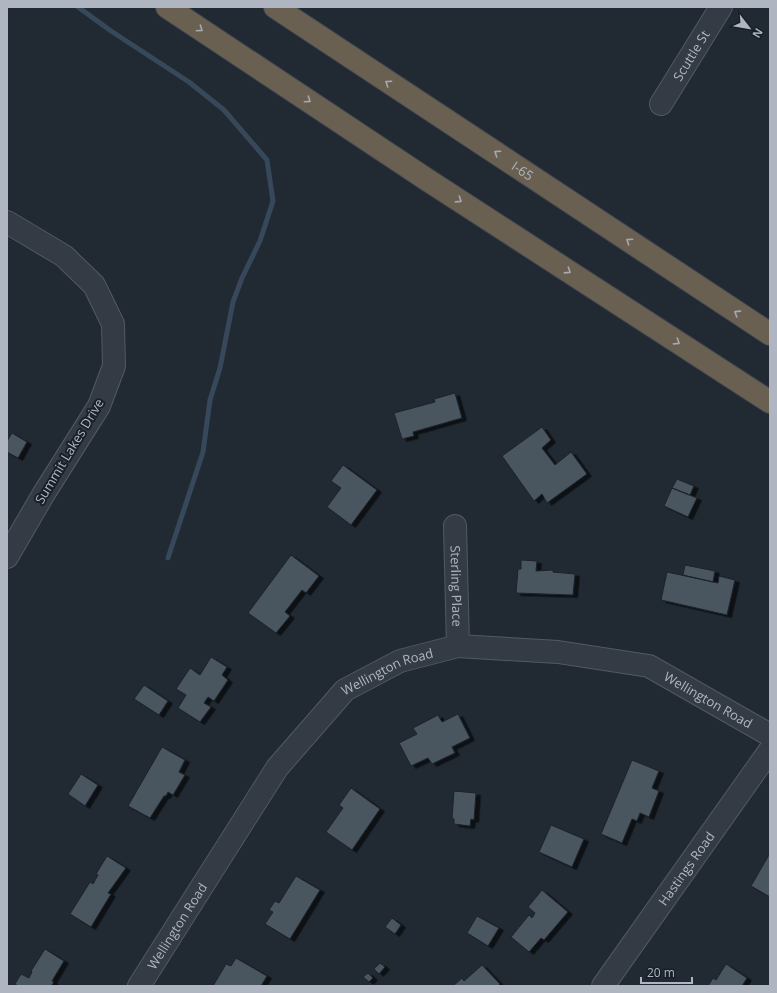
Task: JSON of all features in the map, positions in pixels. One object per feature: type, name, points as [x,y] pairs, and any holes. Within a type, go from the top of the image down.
[{"type":"highway","points":[[167,7],[426,179],[770,402]]},
{"type":"highway","name":"I-65","points":[[275,7],[770,334]]},
{"type":"street","name":"Scuttle St","points":[[661,104],[721,7]]},
{"type":"street","name":"Summit Lakes Drive","points":[[7,222],[64,256],[94,285],[112,324],[114,366],[99,406],[43,495],[7,556]]},
{"type":"street","name":"Sterling Place","points":[[455,526],[458,646]]},
{"type":"street","name":"Wellington Road","points":[[139,986],[277,768],[345,690],[400,661],[458,646],[558,652],[649,666],[770,735]]},
{"type":"street","name":"Hastings Road","points":[[603,986],[770,750]]},
{"type":"building","points":[[455,393],[462,418],[413,432],[414,436],[402,439],[394,413],[435,402],[434,399]]},
{"type":"building","points":[[542,427],[551,440],[542,448],[555,465],[571,452],[587,474],[547,503],[542,494],[534,501],[502,456]]},
{"type":"building","points":[[12,433],[27,442],[18,458],[7,452],[7,441]]},
{"type":"building","points":[[343,465],[377,490],[351,525],[327,507],[341,488],[331,481]]},
{"type":"building","points":[[677,479],[694,486],[690,495],[672,488]]},
{"type":"building","points":[[672,488],[697,498],[688,517],[664,506]]},
{"type":"building","points":[[291,555],[319,576],[306,593],[302,590],[285,612],[290,616],[276,633],[248,613]]},
{"type":"building","points":[[521,560],[537,561],[536,571],[553,570],[553,572],[575,574],[573,595],[516,593],[518,569],[521,569]]},
{"type":"building","points":[[685,565],[715,571],[713,582],[683,575]]},
{"type":"building","points":[[667,572],[718,583],[719,576],[735,580],[727,615],[661,600]]},
{"type":"building","points":[[211,657],[227,667],[222,675],[228,680],[214,701],[208,697],[204,703],[211,707],[200,722],[178,708],[186,695],[176,689],[190,668],[200,675]]},
{"type":"building","points":[[144,685],[168,701],[159,715],[134,699]]},
{"type":"building","points":[[458,714],[470,738],[452,747],[455,753],[432,764],[428,758],[411,766],[399,743],[417,734],[413,728],[438,715],[442,722]]},
{"type":"building","points":[[162,747],[185,760],[179,772],[185,775],[173,795],[168,792],[166,796],[164,796],[150,818],[128,806]]},
{"type":"building","points":[[632,760],[659,771],[652,788],[659,791],[649,817],[640,813],[637,821],[632,819],[622,843],[601,834]]},
{"type":"building","points":[[81,774],[98,785],[85,806],[68,794]]},
{"type":"building","points":[[351,788],[380,809],[352,850],[326,832],[343,808],[339,805]]},
{"type":"building","points":[[454,791],[476,793],[474,820],[471,819],[470,826],[454,824],[454,819],[452,818]]},
{"type":"building","points":[[551,825],[584,839],[572,867],[539,852]]},
{"type":"building","points":[[770,853],[770,897],[751,886]]},
{"type":"building","points":[[107,856],[126,868],[108,893],[111,894],[91,927],[70,914],[90,882],[93,884],[98,875],[96,874]]},
{"type":"building","points":[[296,876],[320,890],[290,939],[265,924],[273,912],[269,910],[275,901],[279,903]]},
{"type":"building","points":[[542,890],[568,912],[544,940],[541,938],[529,952],[511,937],[529,915],[532,918],[535,913],[528,907]]},
{"type":"building","points":[[477,916],[499,928],[488,946],[467,933]]},
{"type":"building","points":[[392,918],[401,925],[395,934],[385,927]]},
{"type":"building","points":[[45,949],[64,961],[52,981],[54,982],[51,986],[18,986],[15,984],[21,974],[29,978],[32,972],[31,971]]},
{"type":"building","points":[[236,958],[267,976],[261,986],[213,986],[226,964],[231,966]]},
{"type":"building","points":[[380,963],[385,967],[379,974],[374,969]]},
{"type":"building","points":[[726,964],[747,978],[742,986],[708,986],[713,978],[716,980]]},
{"type":"building","points":[[482,965],[500,984],[498,986],[453,986],[462,978],[464,981]]},
{"type":"building","points":[[368,973],[373,978],[369,982],[363,977]]},
{"type":"waterway","points":[[78,7],[111,31],[189,82],[224,110],[267,160],[273,201],[260,241],[242,278],[233,302],[220,368],[210,400],[203,452],[168,558]]}]
